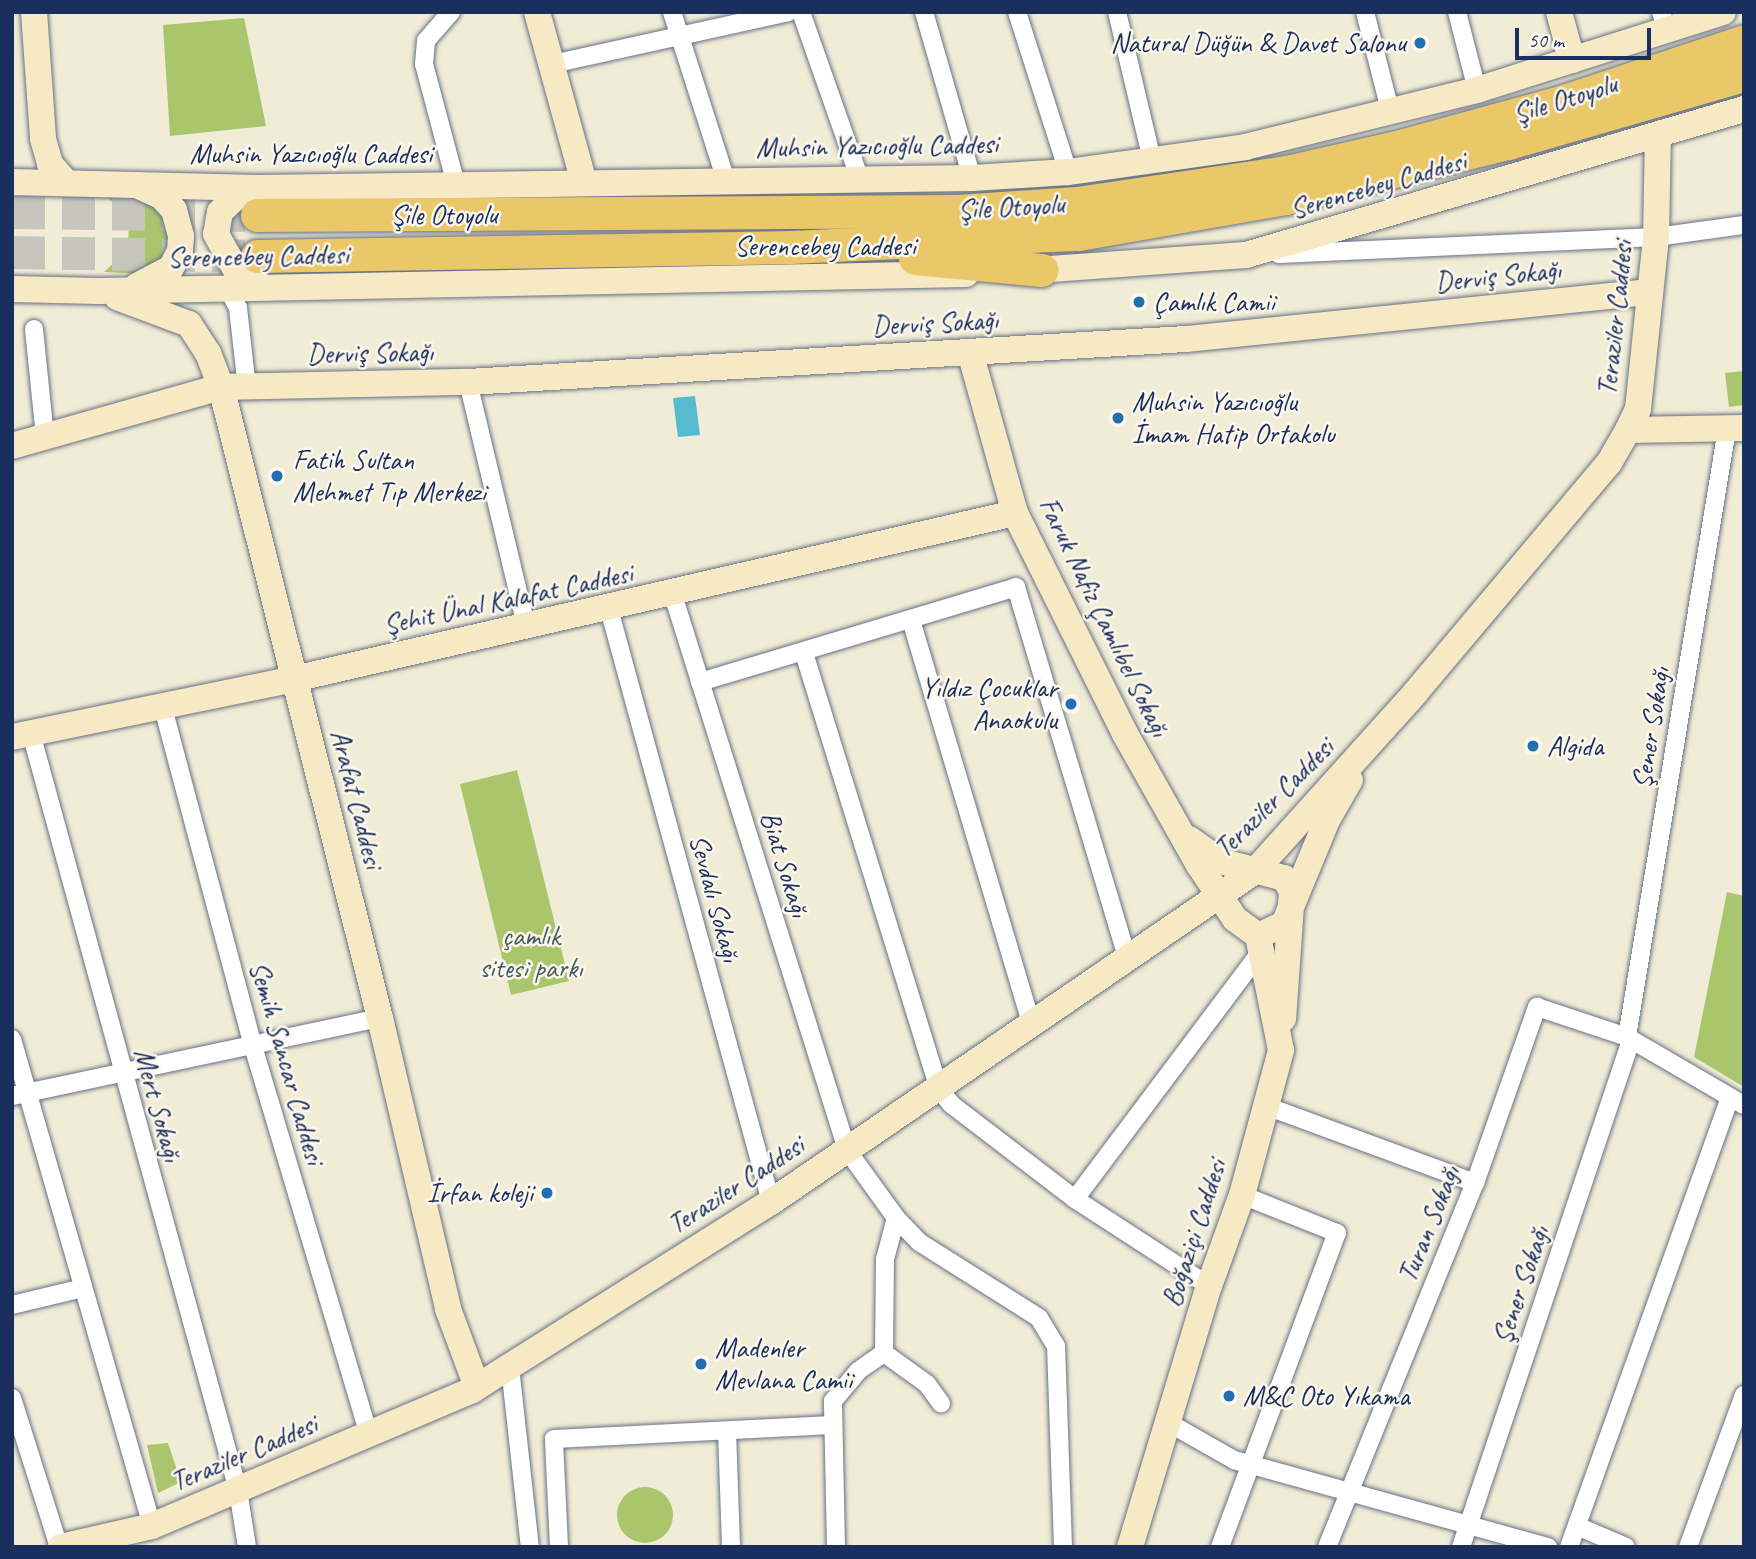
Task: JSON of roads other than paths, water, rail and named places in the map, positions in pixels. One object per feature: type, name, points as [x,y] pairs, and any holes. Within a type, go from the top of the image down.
[{"type":"highway","name":"Şile Otoyolu","points":[[257,201],[957,211],[1077,203],[1286,172],[1392,148],[1564,102],[1744,41]]},
{"type":"highway","name":"Şile Otoyolu","points":[[259,271],[1079,234],[1285,198],[1508,143],[1744,75]]},
{"type":"highway","points":[[790,247],[1041,270]]},
{"type":"main road","points":[[34,12],[43,139],[50,164],[65,181]]},
{"type":"main road","points":[[537,12],[584,183]]},
{"type":"main road","points":[[1559,12],[1572,60]]},
{"type":"main road","name":"Muhsin Yazıcıoğlu Caddesi","points":[[12,182],[65,181],[137,186],[257,201],[456,184],[972,178],[1068,172],[1245,147],[1477,90],[1572,60],[1664,21],[1723,12]]},
{"type":"main road","name":"Serencebey Caddesi","points":[[12,289],[110,291],[227,287],[259,271],[912,277],[1246,255],[1744,110]]},
{"type":"main road","name":"Teraziler Caddesi","points":[[60,1547],[152,1526],[477,1387],[771,1202],[1255,871],[1368,748],[1609,463],[1628,430],[1638,409],[1656,237],[1658,137]]},
{"type":"main road","points":[[110,291],[164,273],[180,251],[173,210],[161,196],[137,186]]},
{"type":"main road","points":[[257,201],[237,196],[220,212],[216,234],[235,268],[259,271]]},
{"type":"main road","name":"Arafat Caddesi","points":[[110,291],[189,324],[234,387],[294,679],[380,1018],[448,1309],[477,1387]]},
{"type":"main road","name":"Derviş Sokağı","points":[[12,446],[234,387],[468,382],[1185,339],[1650,292]]},
{"type":"main road","name":"Faruk Nafiz Çamlıbel Sokağı","points":[[970,352],[1015,513],[1124,732],[1181,834],[1220,894]]},
{"type":"main road","points":[[1628,430],[1735,428]]},
{"type":"main road","name":"Şehit Ünal Kalafat Caddesi","points":[[21,735],[294,679],[673,595],[1015,513]]},
{"type":"main road","name":"Teraziler Caddesi","points":[[1293,906],[1327,820],[1368,748]]},
{"type":"main road","points":[[1181,834],[1220,861],[1284,878],[1293,906],[1281,1050]]},
{"type":"main road","points":[[1220,894],[1235,919],[1259,943],[1284,924],[1293,906]]},
{"type":"main road","name":"Boğaziçi Caddesi","points":[[1130,1547],[1209,1286],[1242,1195],[1281,1050],[1259,943]]},
{"type":"street","points":[[451,12],[426,41],[424,64],[456,184]]},
{"type":"street","points":[[673,12],[726,180]]},
{"type":"street","points":[[552,64],[788,12]]},
{"type":"street","points":[[802,12],[860,180]]},
{"type":"street","points":[[925,12],[972,178]]},
{"type":"street","points":[[1017,12],[1068,172]]},
{"type":"street","points":[[1117,12],[1152,160]]},
{"type":"street","points":[[1365,12],[1390,110]]},
{"type":"street","points":[[1457,12],[1477,90]]},
{"type":"street","points":[[1246,255],[1656,237],[1744,225]]},
{"type":"street","points":[[227,287],[238,308],[234,387]]},
{"type":"street","points":[[34,329],[45,437]]},
{"type":"street","points":[[468,382],[526,626]]},
{"type":"street","name":"Şener Sokağı","points":[[1461,1547],[1629,1039],[1735,428]]},
{"type":"street","points":[[700,682],[804,653],[1016,587],[1127,958]]},
{"type":"street","name":"Biat Sokağı","points":[[673,595],[847,1150],[895,1218],[919,1242],[1039,1318],[1056,1346],[1063,1547]]},
{"type":"street","name":"Sevdalı Sokağı","points":[[609,609],[771,1202]]},
{"type":"street","points":[[911,620],[1032,1025]]},
{"type":"street","points":[[804,653],[939,1089],[951,1104],[1075,1199],[1209,1286]]},
{"type":"street","name":"Semih Sancar Caddesi","points":[[162,704],[253,1046],[369,1434]]},
{"type":"street","name":"Mert Sokağı","points":[[21,735],[122,1072],[238,1490],[247,1547]]},
{"type":"street","points":[[1075,1199],[1259,943]]},
{"type":"street","name":"Turan Sokağı","points":[[1327,1547],[1475,1183],[1537,1007],[1629,1039]]},
{"type":"street","points":[[20,1094],[380,1018]]},
{"type":"street","points":[[12,1039],[20,1094],[83,1289],[152,1526]]},
{"type":"street","points":[[1569,1547],[1737,1101],[1629,1039]]},
{"type":"street","points":[[1266,1106],[1475,1183]]},
{"type":"street","points":[[1220,1547],[1337,1233],[1242,1195]]},
{"type":"street","points":[[884,1353],[886,1259],[895,1218]]},
{"type":"street","points":[[12,1305],[83,1289]]},
{"type":"street","points":[[884,1353],[927,1384],[941,1403]]},
{"type":"street","points":[[836,1547],[833,1401],[858,1371],[884,1353]]},
{"type":"street","points":[[510,1367],[530,1547]]},
{"type":"street","points":[[1688,1547],[1744,1395]]},
{"type":"street","points":[[12,1398],[60,1547]]},
{"type":"street","points":[[1169,1423],[1251,1464],[1469,1522],[1548,1547]]},
{"type":"street","points":[[558,1547],[554,1439],[833,1425]]},
{"type":"street","points":[[727,1431],[731,1547]]},
{"type":"street","points":[[1577,1526],[1626,1547]]},
{"type":"water","points":[[695,396],[700,435],[678,437],[673,398]]},
{"type":"tunnel","points":[[12,212],[257,215]]},
{"type":"tunnel","points":[[12,252],[257,256]]},
{"type":"place","name":"Natural Düğün & Davet Salonu","points":[[1420,43]]},
{"type":"place","name":"Çamlık Camii","points":[[1139,302]]},
{"type":"place","name":"Muhsin Yazıcıoğlu İmam Hatip Ortakolu","points":[[1118,418]]},
{"type":"place","name":"Fatih Sultan Mehmet Tıp Merkezi","points":[[277,476]]},
{"type":"place","name":"Yıldız Çocuklar Anaokulu","points":[[1071,704]]},
{"type":"place","name":"Algida","points":[[1533,746]]},
{"type":"place","name":"İrfan koleji","points":[[547,1193]]},
{"type":"place","name":"Madenler Mevlana Camii","points":[[701,1364]]},
{"type":"place","name":"M&C Oto Yıkama","points":[[1229,1396]]},
{"type":"park label","name":"çamlık sitesi parkı","points":[[531,952]]}]
